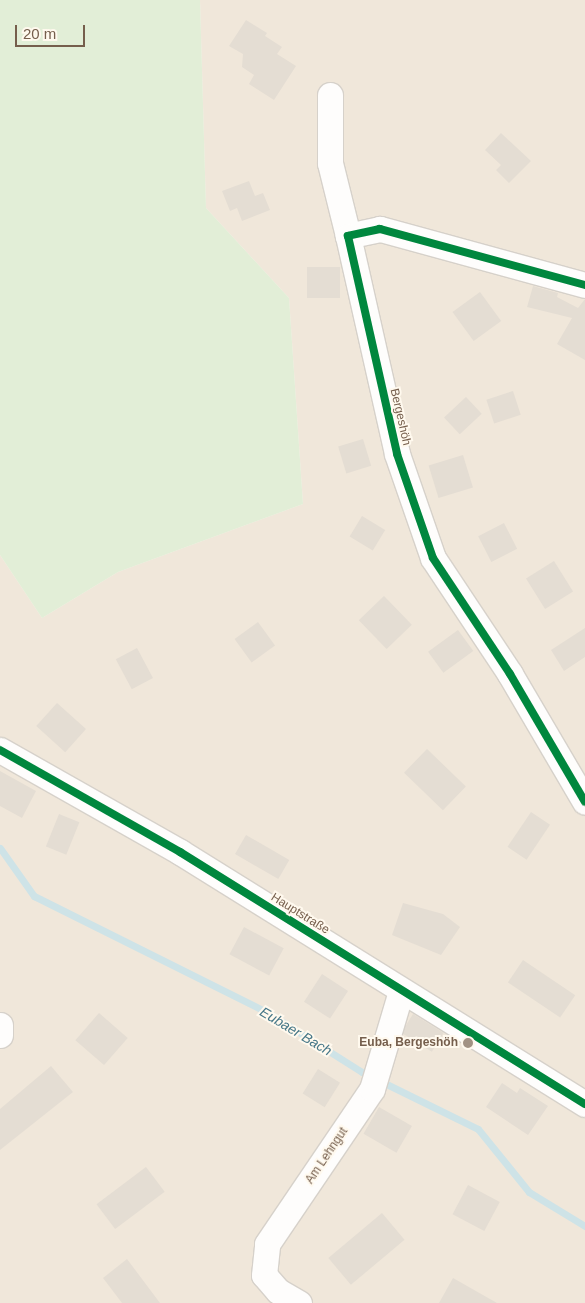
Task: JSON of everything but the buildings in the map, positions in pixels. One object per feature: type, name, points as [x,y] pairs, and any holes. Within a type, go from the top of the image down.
[{"type":"street","name":"Bergeshöh","points":[[330,95],[330,163],[396,454],[433,558],[510,674],[585,802]]},
{"type":"street","points":[[348,236],[380,230],[585,285]]},
{"type":"street","name":"Hauptstraße","points":[[0,750],[180,852],[585,1104]]},
{"type":"street","name":"Am Lehngut","points":[[299,1303],[278,1291],[264,1275],[267,1244],[372,1089],[401,991]]},
{"type":"street","points":[[0,1025],[0,1035]]},
{"type":"shaded area","points":[[200,0],[585,0],[585,1303],[0,1303],[0,555],[42,618],[118,572],[303,504],[289,298],[206,208]]},
{"type":"green space","points":[[0,0],[200,0],[206,208],[289,298],[303,504],[118,572],[42,618],[0,555]]},
{"type":"waterway","name":"Eubaer Bach","points":[[0,848],[34,896],[267,1012],[362,1072],[478,1129],[529,1192],[585,1226]]},
{"type":"cycle path","points":[[585,285],[380,229],[348,236],[397,454],[433,558],[510,674],[585,802]]},
{"type":"cycle path","points":[[0,750],[180,852],[585,1104]]},
{"type":"place","name":"Euba, Bergeshöh","points":[[468,1043]]}]
